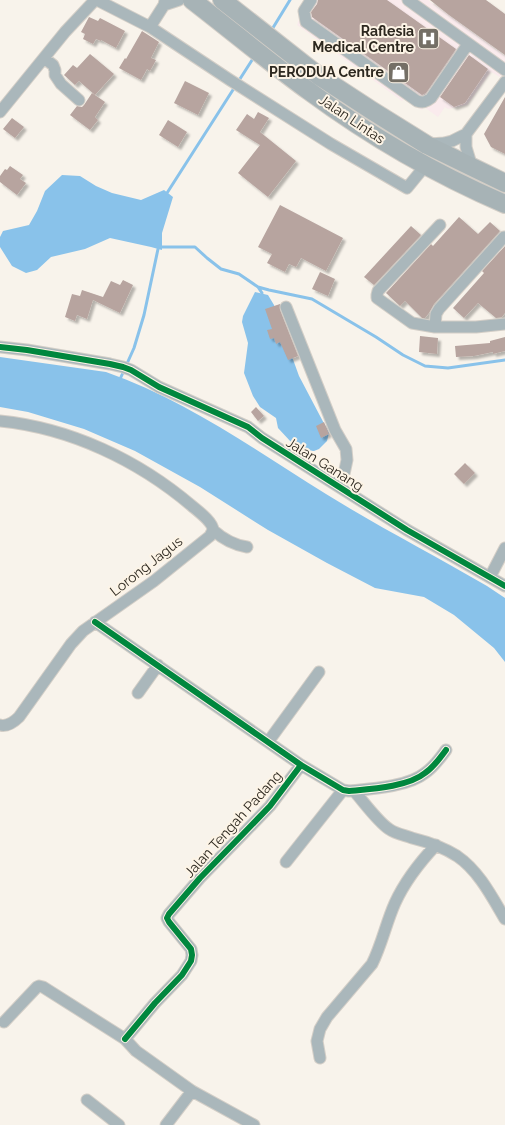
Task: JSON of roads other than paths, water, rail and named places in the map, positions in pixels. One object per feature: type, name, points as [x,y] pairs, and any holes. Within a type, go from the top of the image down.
[{"type":"highway","name":"Jalan Lintas","points":[[186,0],[249,45],[309,91],[358,125],[425,166],[474,191],[505,204]]},
{"type":"highway","name":"Jalan Lintas","points":[[222,0],[325,80],[384,119],[427,144],[505,182]]},
{"type":"street","points":[[0,112],[66,32],[96,0],[150,28],[331,144],[407,188],[425,166]]},
{"type":"street","points":[[150,28],[164,3],[186,0]]},
{"type":"street","points":[[312,0],[304,11],[306,22],[417,101],[426,102],[431,98],[468,44]]},
{"type":"street","points":[[408,0],[505,70]]},
{"type":"street","points":[[44,58],[53,65],[55,75],[60,84],[79,100]]},
{"type":"street","points":[[427,144],[452,141],[466,134],[505,82]]},
{"type":"street","points":[[466,134],[466,147],[472,167]]},
{"type":"street","points":[[440,225],[378,291],[377,298],[412,323],[435,327],[476,327],[505,324]]},
{"type":"street","points":[[435,327],[436,314],[439,309],[504,236]]},
{"type":"street","points":[[286,307],[335,430],[346,449],[347,460],[341,488]]},
{"type":"street","name":"Jalan Ganang","points":[[0,347],[126,368],[160,387],[248,427],[262,438],[407,530],[505,586]]},
{"type":"street","points":[[0,421],[59,432],[117,456],[174,492],[206,519],[213,530],[229,542],[237,546],[247,548]]},
{"type":"street","name":"Lorong Jagus","points":[[96,622],[154,581],[210,536],[213,530]]},
{"type":"street","points":[[490,577],[505,548]]},
{"type":"street","points":[[0,725],[8,725],[19,717],[71,644],[83,631],[96,622]]},
{"type":"street","name":"Jalan Tengah Padang","points":[[96,622],[302,765],[270,806],[200,878],[169,914],[167,918],[172,928],[182,937],[191,949],[191,961],[182,975],[155,1003],[125,1039]]},
{"type":"street","points":[[138,693],[158,665]]},
{"type":"street","points":[[268,742],[319,672]]},
{"type":"street","points":[[286,862],[349,791],[389,787],[415,779],[432,767],[446,750]]},
{"type":"street","points":[[302,765],[349,791],[389,829],[397,833],[436,845],[448,850],[458,857],[471,867],[505,919]]},
{"type":"street","points":[[320,1058],[317,1041],[320,1029],[327,1017],[372,964],[395,904],[402,890],[416,867],[436,845]]},
{"type":"street","points":[[4,1022],[37,988],[41,986],[125,1039],[136,1051],[192,1091],[254,1125]]},
{"type":"street","points":[[166,1125],[192,1091]]},
{"type":"street","points":[[87,1100],[118,1125]]},
{"type":"water","points":[[62,175],[80,176],[96,186],[112,193],[141,200],[164,190],[173,197],[162,233],[162,250],[110,238],[85,249],[51,257],[37,270],[26,273],[12,266],[0,247],[0,237],[3,231],[29,225],[37,211],[45,191]]},
{"type":"water","points":[[255,292],[268,295],[274,305],[299,376],[329,433],[327,441],[319,449],[314,451],[302,450],[291,442],[278,428],[276,418],[260,407],[253,396],[244,373],[248,343],[242,322],[243,316]]},
{"type":"water","points":[[0,357],[106,372],[136,383],[192,411],[346,506],[487,586],[505,598],[505,662],[494,648],[454,615],[424,597],[375,588],[268,530],[200,487],[135,451],[84,429],[28,412],[0,407]]},
{"type":"waterway","points":[[271,31],[290,0]]},
{"type":"waterway","points":[[167,193],[254,57]]},
{"type":"waterway","points":[[162,247],[195,247],[221,269],[239,274],[258,287],[262,293]]},
{"type":"waterway","points":[[121,377],[134,348],[144,315],[158,249]]},
{"type":"waterway","points":[[258,287],[312,299],[403,355],[425,366],[448,368],[505,360]]},
{"type":"place","name":"Raflesia Medical Centre","points":[[429,39]]},
{"type":"place","name":"PERODUA Centre","points":[[399,72]]}]
